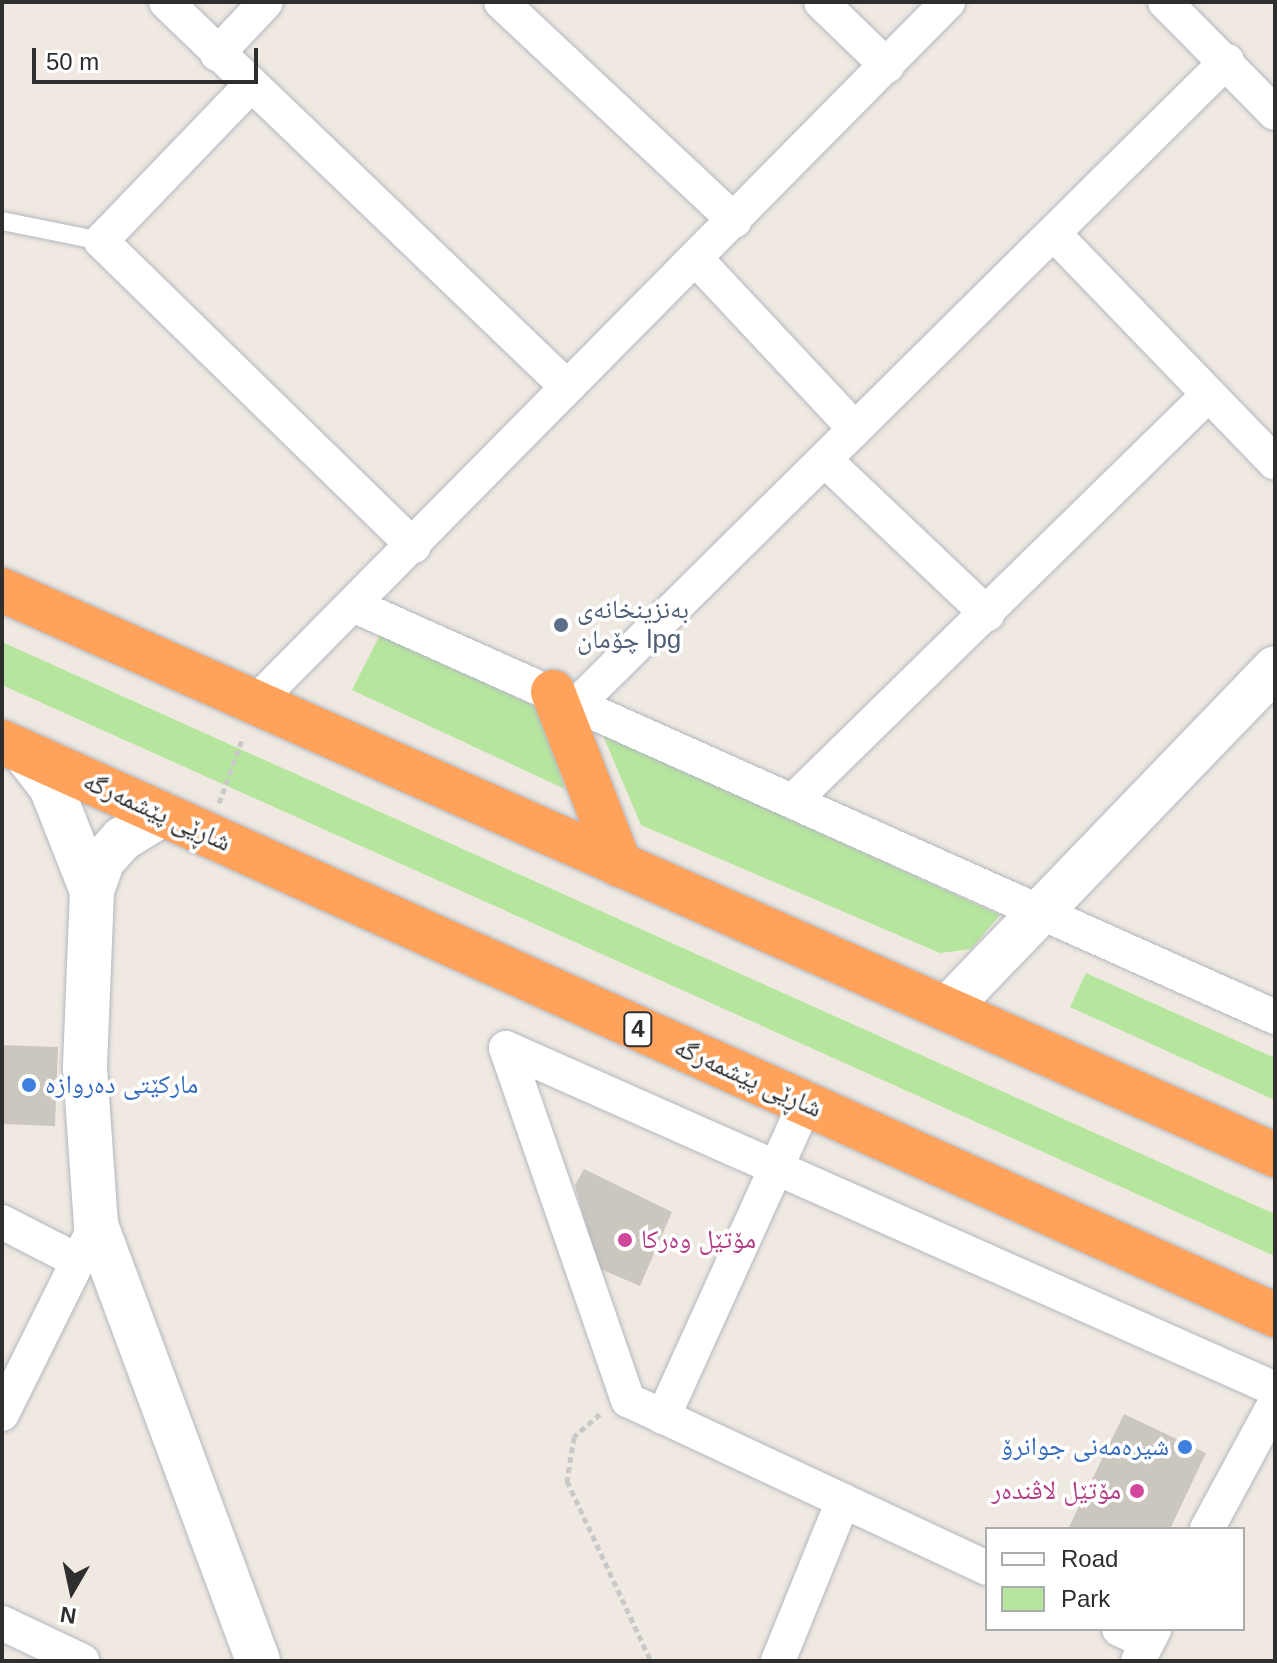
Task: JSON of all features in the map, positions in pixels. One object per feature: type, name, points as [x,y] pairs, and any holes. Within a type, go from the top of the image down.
[{"type":"highway","points":[[2,590],[1275,1155]]},
{"type":"highway","points":[[566,698],[620,865]]},
{"type":"highway","name":"شاڕێی پێشمەرگە","points":[[13,747],[1275,1315]]},
{"type":"main road","points":[[947,1009],[1038,909],[1275,668]]},
{"type":"main road","points":[[13,747],[51,787],[92,891]]},
{"type":"main road","points":[[161,815],[122,839],[103,860],[92,891],[85,1068],[87,1243],[258,1661]]},
{"type":"street","points":[[166,2],[250,86],[565,385]]},
{"type":"street","points":[[217,54],[266,2]]},
{"type":"street","points":[[501,2],[735,221]]},
{"type":"street","points":[[821,2],[887,66]]},
{"type":"street","points":[[255,703],[414,546],[565,385],[697,260],[948,2]]},
{"type":"street","points":[[1165,2],[1227,61],[1275,113]]},
{"type":"street","points":[[566,698],[825,460],[854,428],[1056,236],[1227,61]]},
{"type":"street","points":[[250,86],[101,241],[414,546]]},
{"type":"street","points":[[1056,236],[1207,396],[1275,463]]},
{"type":"street","points":[[697,260],[854,428]]},
{"type":"street","points":[[793,801],[1207,396]]},
{"type":"street","points":[[825,460],[987,614]]},
{"type":"street","points":[[353,605],[1275,1017]]},
{"type":"street","points":[[985,1567],[628,1400],[506,1048],[1275,1389]]},
{"type":"street","points":[[663,1417],[805,1104]]},
{"type":"street","points":[[2,1222],[87,1243],[2,1414]]},
{"type":"street","points":[[1208,1527],[1275,1403]]},
{"type":"street","points":[[778,1661],[843,1501]]},
{"type":"street","points":[[2,1623],[82,1661]]},
{"type":"lane","points":[[2,221],[101,241]]},
{"type":"path","points":[[207,835],[255,703]]},
{"type":"path","points":[[628,1400],[591,1418],[574,1437],[567,1481],[651,1661]]},
{"type":"green space","points":[[380,635],[539,708],[565,789],[352,690]]},
{"type":"green space","points":[[2,642],[1275,1214],[1275,1256],[2,685]]},
{"type":"green space","points":[[602,733],[1000,915],[971,949],[940,953],[641,825]]},
{"type":"green space","points":[[1086,973],[1275,1058],[1275,1100],[1070,1007]]},
{"type":"building","name":"مارکێتی دەروازە","points":[[2,1045],[58,1047],[55,1126],[2,1124]]},
{"type":"building","name":"مۆتێل وەرکا","points":[[584,1169],[672,1212],[640,1286],[598,1268],[575,1185]]},
{"type":"building","name":"مۆتێل لاڤندەر","points":[[1124,1414],[1206,1453],[1171,1527],[1069,1527]]},
{"type":"place","name":"بەنزینخانەی چۆمان lpg","points":[[561,625]]},
{"type":"place","name":"مارکێتی دەروازە","points":[[29,1085]]},
{"type":"place","name":"مۆتێل وەرکا","points":[[625,1240]]},
{"type":"place","name":"شیرەمەنی جوانرۆ","points":[[1185,1447]]},
{"type":"place","name":"مۆتێل لاڤندەر","points":[[1137,1491]]}]
